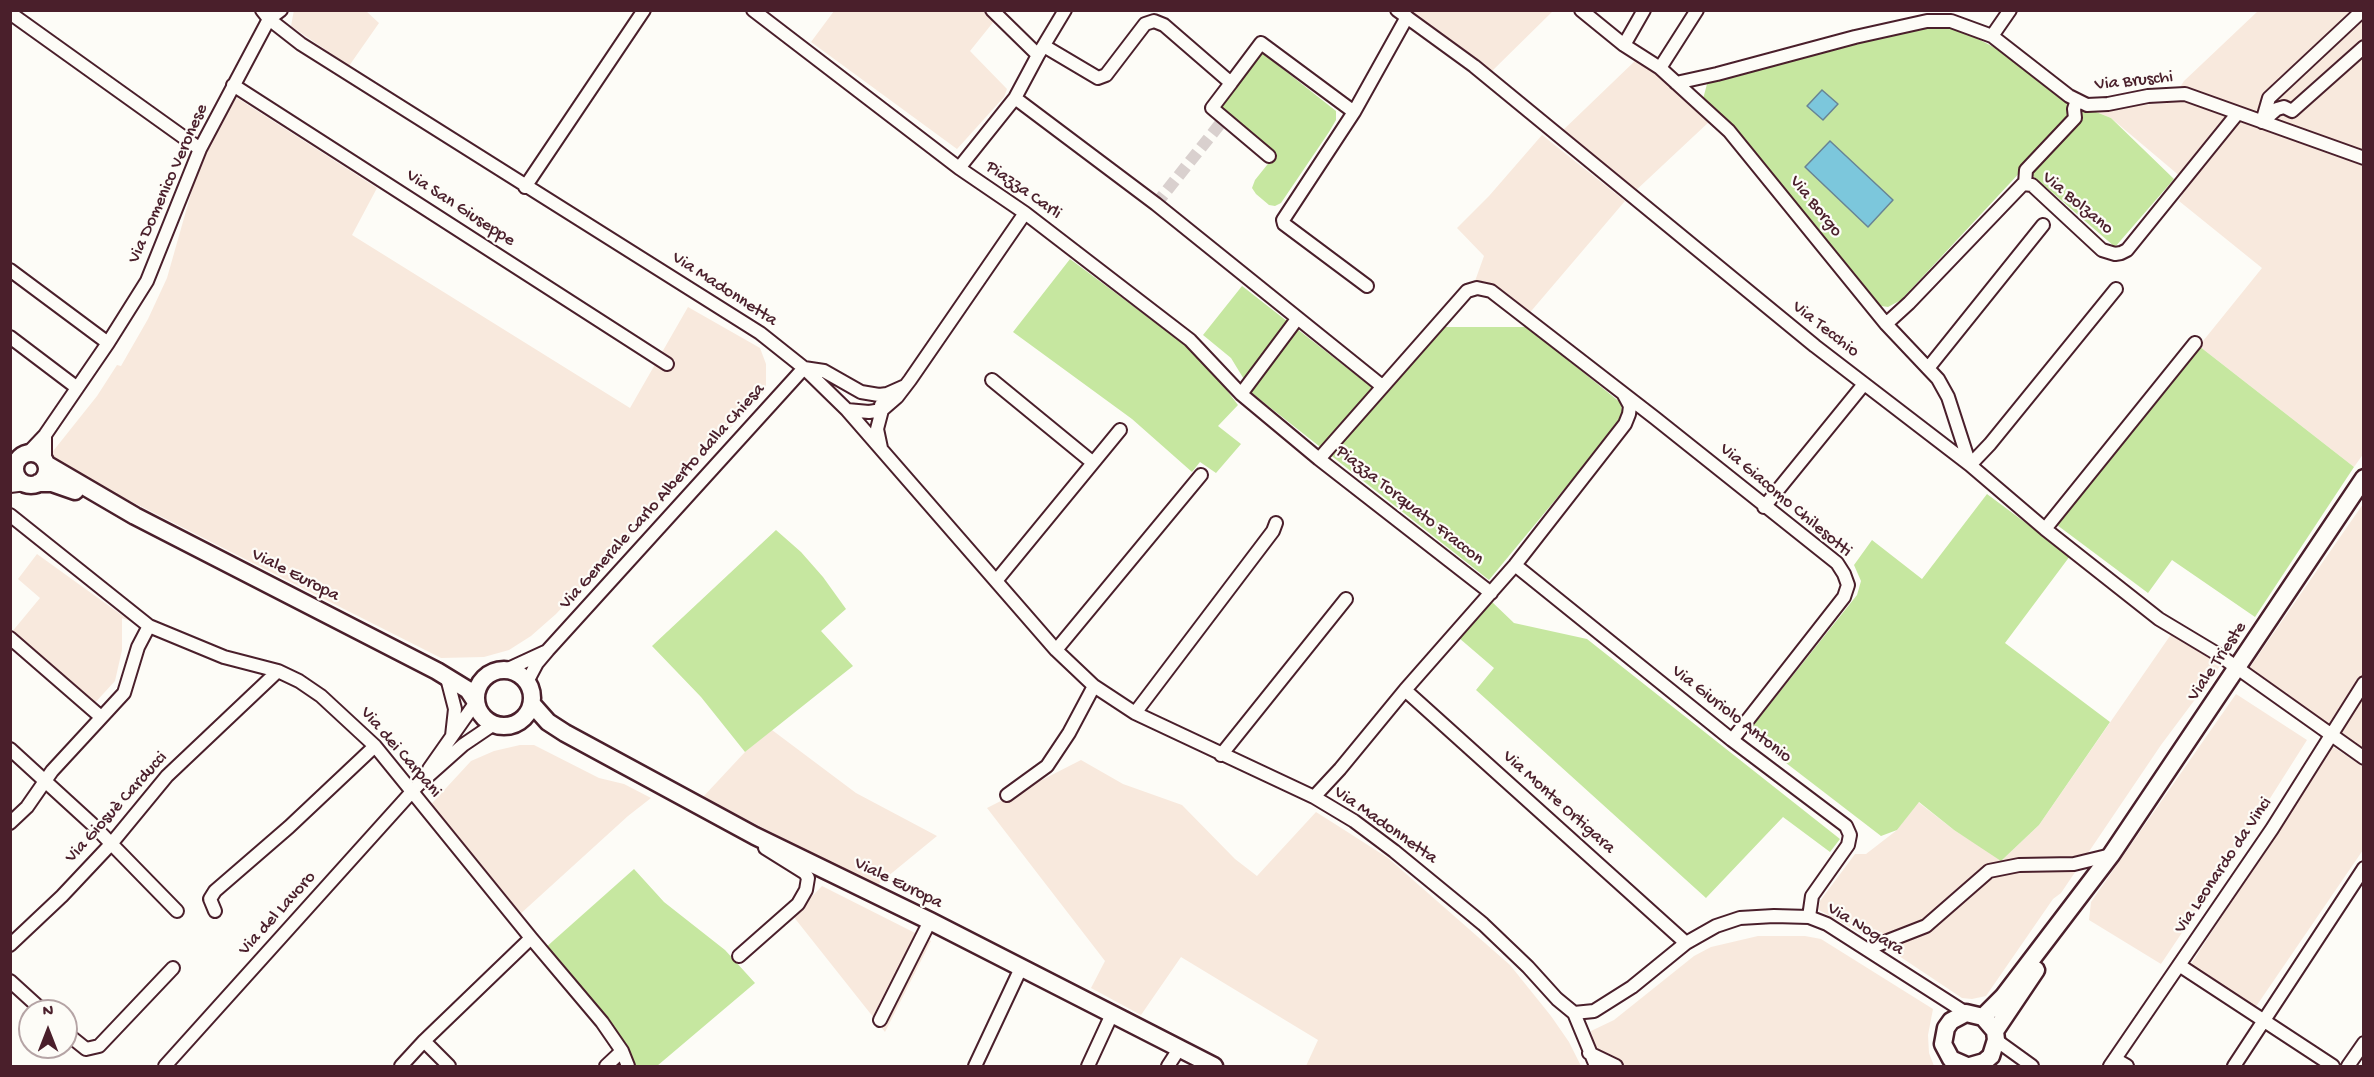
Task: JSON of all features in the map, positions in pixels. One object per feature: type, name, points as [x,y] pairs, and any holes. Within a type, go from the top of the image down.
[{"type":"main road","points":[[19,469],[39,455],[45,462],[135,516]]},
{"type":"main road","points":[[19,469],[46,473],[45,462]]},
{"type":"main road","points":[[19,469],[135,516]]},
{"type":"main road","name":"Viale Trieste","points":[[1991,1056],[1996,1035],[2107,861],[2364,478]]},
{"type":"main road","name":"Viale Europa","points":[[135,516],[442,674],[468,690],[476,702]]},
{"type":"main road","points":[[498,672],[521,676],[527,682],[532,696],[529,713],[514,724],[501,726],[482,716],[476,702],[479,686],[498,672]]},
{"type":"main road","name":"Viale Europa","points":[[442,674],[468,676],[498,672]]},
{"type":"main road","name":"Viale Europa","points":[[532,704],[548,722],[565,733],[755,836],[930,921],[1214,1066]]},
{"type":"main road","name":"Viale Europa","points":[[514,724],[565,733]]},
{"type":"main road","name":"Viale Trieste","points":[[1983,1017],[2003,997],[2107,861]]},
{"type":"main road","points":[[1991,1056],[1984,1062],[1969,1066],[1950,1063],[1943,1044],[1946,1028],[1951,1021],[1966,1013],[1983,1017],[1996,1035]]},
{"type":"street","name":"Via Domenico Veronese","points":[[19,469],[108,343],[147,281],[200,149],[266,15],[281,10]]},
{"type":"street","points":[[525,187],[644,10]]},
{"type":"street","points":[[753,10],[959,168]]},
{"type":"street","points":[[992,10],[1041,50],[1098,78],[1106,75],[1145,24],[1154,21],[1164,25],[1231,83]]},
{"type":"street","name":"Piazza Carli","points":[[1065,10],[1015,98],[959,168],[1025,213],[1190,340],[1241,394],[1319,459]]},
{"type":"street","name":"Via Borgo","points":[[1581,10],[1624,45],[1660,68],[1729,131],[1886,324],[1938,379],[1948,397],[1970,465]]},
{"type":"street","points":[[1624,45],[1644,10]]},
{"type":"street","points":[[1660,68],[1696,10]]},
{"type":"street","points":[[1992,36],[2010,10]]},
{"type":"street","points":[[2262,122],[2269,98],[2362,10]]},
{"type":"street","points":[[10,13],[200,149]]},
{"type":"street","points":[[1367,286],[1284,224],[1283,220],[1354,112],[1402,14]]},
{"type":"street","name":"Via Tecchio","points":[[1402,14],[1474,66],[1815,346],[1938,443],[1970,465],[2045,530],[2159,619],[2219,655],[2364,758]]},
{"type":"street","name":"Via Madonnetta","points":[[266,15],[301,44],[760,333],[804,368],[847,410],[1056,650],[1094,686],[1135,713],[1314,797],[1354,821],[1483,924],[1528,967],[1557,999],[1574,1013],[1596,1066]]},
{"type":"street","name":"Via Bruschi","points":[[1676,83],[1717,75],[1856,37],[1927,21],[1951,21],[1992,36],[2069,96],[2087,105],[2108,104],[2148,96],[2185,94],[2364,158]]},
{"type":"street","points":[[1269,156],[1212,108],[1261,43],[1354,112]]},
{"type":"street","points":[[2262,122],[2277,109],[2284,107],[2292,111],[2364,47]]},
{"type":"street","name":"Via San Giuseppe","points":[[233,85],[667,364]]},
{"type":"street","points":[[1015,98],[1156,204],[1297,320],[1382,386]]},
{"type":"street","points":[[2025,184],[2026,170],[2075,118],[2074,109],[2077,100]]},
{"type":"street","name":"Via Bolzano","points":[[1886,324],[1909,303],[2020,185],[2032,185],[2102,250],[2121,254],[2127,250],[2237,114]]},
{"type":"street","points":[[847,410],[868,412],[882,410],[897,397],[1025,213]]},
{"type":"street","points":[[1929,367],[2043,225]]},
{"type":"street","points":[[10,270],[108,343]]},
{"type":"street","name":"Piazza Torquato Fraccon","points":[[1491,593],[1319,459],[1467,291],[1477,288],[1491,291],[1655,418]]},
{"type":"street","points":[[1970,465],[1990,444],[2116,289]]},
{"type":"street","points":[[1241,394],[1297,320]]},
{"type":"street","points":[[10,337],[76,387]]},
{"type":"street","points":[[2045,530],[2195,343]]},
{"type":"street","points":[[804,368],[824,371],[861,392],[887,394],[905,386]]},
{"type":"street","name":"Via Generale Carlo Alberto dalla Chiesa","points":[[527,682],[537,663],[548,650],[804,368]]},
{"type":"street","points":[[992,380],[1092,462]]},
{"type":"street","points":[[1764,507],[1864,384]]},
{"type":"street","points":[[1623,393],[1630,406],[1625,424]]},
{"type":"street","points":[[879,395],[882,410],[877,429],[881,450]]},
{"type":"street","points":[[1314,797],[1515,566],[1625,424],[1635,417],[1655,418]]},
{"type":"street","name":"Via Giacomo Chilesotti","points":[[1655,418],[1837,563],[1848,585],[1844,597],[1732,740]]},
{"type":"street","points":[[996,581],[1120,429]]},
{"type":"street","points":[[45,435],[45,462]]},
{"type":"street","points":[[1056,650],[1201,475]]},
{"type":"street","name":"Via dei Carpani","points":[[10,514],[148,627],[224,657],[278,671],[299,681],[321,696],[375,746],[415,789],[531,938],[602,1022],[622,1051],[628,1066]]},
{"type":"street","points":[[1135,713],[1273,531],[1276,523]]},
{"type":"street","name":"Via Giuriolo Antonio","points":[[1515,566],[1732,740],[1846,826],[1850,835],[1848,845],[1812,896],[1809,917]]},
{"type":"street","points":[[1221,755],[1346,599]]},
{"type":"street","points":[[10,823],[27,807],[45,781],[124,693],[138,647],[148,627]]},
{"type":"street","points":[[10,638],[101,717]]},
{"type":"street","name":"Via Generale Carlo Alberto dalla Chiesa","points":[[498,672],[548,650]]},
{"type":"street","name":"Via Giosuè Carducci","points":[[10,945],[62,896],[111,844],[167,776],[278,671]]},
{"type":"street","points":[[442,674],[455,709],[452,737]]},
{"type":"street","name":"Via Leonardo da Vinci","points":[[2112,1063],[2272,829],[2364,683]]},
{"type":"street","points":[[1007,795],[1047,766],[1069,733],[1094,686]]},
{"type":"street","name":"Via Monte Ortigara","points":[[1406,690],[1686,943]]},
{"type":"street","name":"Via del Lavoro","points":[[415,789],[476,702]]},
{"type":"street","name":"Via del Lavoro","points":[[165,1066],[415,789],[464,745],[494,724]]},
{"type":"street","points":[[215,911],[210,899],[215,891],[289,827],[375,746]]},
{"type":"street","points":[[10,749],[111,844],[177,911]]},
{"type":"street","points":[[739,956],[798,904],[806,890],[808,878],[804,873],[759,844],[755,836]]},
{"type":"street","points":[[1867,949],[1926,927],[1989,871],[2019,864],[2074,864],[2107,861]]},
{"type":"street","points":[[2234,1066],[2364,868]]},
{"type":"street","name":"Via Nogara","points":[[1574,1013],[1594,1011],[1632,987],[1686,943],[1716,926],[1740,918],[1809,917],[1827,924],[1966,1013]]},
{"type":"street","points":[[880,1020],[930,921]]},
{"type":"street","points":[[401,1066],[531,938]]},
{"type":"street","points":[[2179,965],[2333,1066]]},
{"type":"street","points":[[78,1042],[86,1049],[92,1050],[99,1046],[172,968]]},
{"type":"street","points":[[975,1066],[1022,968]]},
{"type":"street","points":[[10,981],[30,999]]},
{"type":"street","points":[[1942,999],[1946,1028]]},
{"type":"street","points":[[1088,1066],[1112,1014]]},
{"type":"street","points":[[1996,1035],[2016,1056],[2032,1066]]},
{"type":"street","points":[[424,1041],[449,1066]]},
{"type":"street","points":[[2348,1066],[2364,1043]]},
{"type":"street","points":[[1168,1066],[1179,1049]]},
{"type":"street","points":[[606,1066],[622,1051]]},
{"type":"street","points":[[1589,1053],[1616,1066]]},
{"type":"street","points":[[1991,1056],[2016,1056]]},
{"type":"street","points":[[2112,1063],[2127,1066]]},
{"type":"shaded area","points":[[294,10],[366,11],[379,23],[349,66],[291,26]]},
{"type":"shaded area","points":[[834,11],[994,11],[999,15],[970,51],[1007,89],[1004,97],[957,149],[811,42]]},
{"type":"shaded area","points":[[1403,11],[1553,11],[1489,74]]},
{"type":"shaded area","points":[[2258,11],[2363,11],[2364,453],[2354,467],[2199,346],[2262,268],[2179,201],[2188,183],[2111,118],[2086,108],[2170,103],[2184,81]]},
{"type":"shaded area","points":[[1638,58],[1710,121],[1632,194],[1560,133]]},
{"type":"shaded area","points":[[231,94],[377,188],[352,235],[630,408],[688,307],[760,348],[766,364],[766,390],[556,614],[531,636],[509,650],[484,657],[441,658],[55,463],[50,455],[97,396],[117,365],[121,366],[148,319],[167,278],[203,151]]},
{"type":"shaded area","points":[[1542,135],[1625,201],[1521,323],[1481,294],[1470,295],[1484,256],[1457,228],[1489,196]]},
{"type":"shaded area","points":[[2363,504],[2363,749],[2248,670]]},
{"type":"shaded area","points":[[37,554],[130,621],[122,618],[122,650],[115,681],[92,706],[11,633],[40,598],[18,579]]},
{"type":"shaded area","points":[[2172,633],[2223,662],[2161,745],[2061,893],[2053,899],[1986,996],[1972,999],[1962,998],[1884,946],[1819,910],[1820,901],[1855,854],[1866,854],[1897,830],[1918,802],[1954,830],[2002,860],[2039,825]]},
{"type":"shaded area","points":[[2236,694],[2307,740],[2161,964],[2089,920],[2091,902]]},
{"type":"shaded area","points":[[772,730],[856,793],[937,836],[876,886],[703,797],[745,752]]},
{"type":"shaded area","points":[[520,745],[534,745],[599,778],[624,784],[651,798],[518,916],[423,813],[471,761],[494,751]]},
{"type":"shaded area","points":[[2332,746],[2363,767],[2363,850],[2255,1008],[2191,964]]},
{"type":"shaded area","points":[[1081,760],[1123,784],[1182,805],[1235,859],[1257,876],[1316,812],[1388,858],[1510,965],[1551,1016],[1569,1042],[1581,1066],[1306,1066],[1318,1040],[1181,957],[1141,1015],[1091,988],[1105,961],[987,808]]},
{"type":"shaded area","points":[[822,886],[931,941],[885,1032],[793,916]]},
{"type":"shaded area","points":[[1758,936],[1805,936],[1821,939],[1933,1009],[1928,1035],[1929,1053],[1934,1066],[1605,1066],[1593,1041],[1591,1031],[1614,1020],[1694,956],[1711,947]]},
{"type":"green space","points":[[1928,27],[1957,28],[2005,53],[2086,108],[2111,118],[2174,179],[2115,247],[2024,168],[1901,300],[1888,307],[1875,305],[1746,140],[1703,99],[1707,84],[1862,40]]},
{"type":"green space","points":[[1260,51],[1336,111],[1336,120],[1329,132],[1281,203],[1275,206],[1269,205],[1252,188],[1255,180],[1275,155],[1220,110],[1219,104]]},
{"type":"green space","points":[[1070,259],[1188,347],[1210,368],[1238,405],[1218,426],[1241,444],[1216,473],[1200,462],[1192,472],[1132,419],[1013,332]]},
{"type":"green space","points":[[1242,286],[1383,396],[1442,327],[1527,327],[1621,403],[1623,418],[1489,580],[1253,394],[1231,358],[1203,335]]},
{"type":"green space","points":[[2199,346],[2354,467],[2255,617],[2172,560],[2148,593],[2057,525]]},
{"type":"green space","points":[[1987,494],[2070,556],[2005,643],[2110,722],[2039,825],[2001,861],[1954,830],[1919,802],[1897,830],[1881,836],[1747,733],[1857,595],[1861,581],[1854,565],[1872,540],[1922,579]]},
{"type":"green space","points":[[776,530],[801,552],[846,609],[821,631],[853,666],[745,752],[701,697],[652,646]]},
{"type":"green space","points":[[1491,601],[1514,623],[1587,639],[1840,839],[1830,852],[1783,817],[1706,898],[1476,690],[1494,668],[1459,638]]},
{"type":"green space","points":[[634,869],[664,902],[725,950],[755,983],[657,1066],[630,1066],[544,949]]},
{"type":"water","points":[[1822,90],[1838,104],[1823,120],[1807,106]]},
{"type":"water","points":[[1830,141],[1893,200],[1868,227],[1805,167]]},
{"type":"tunnel","points":[[1156,204],[1224,119]]}]
